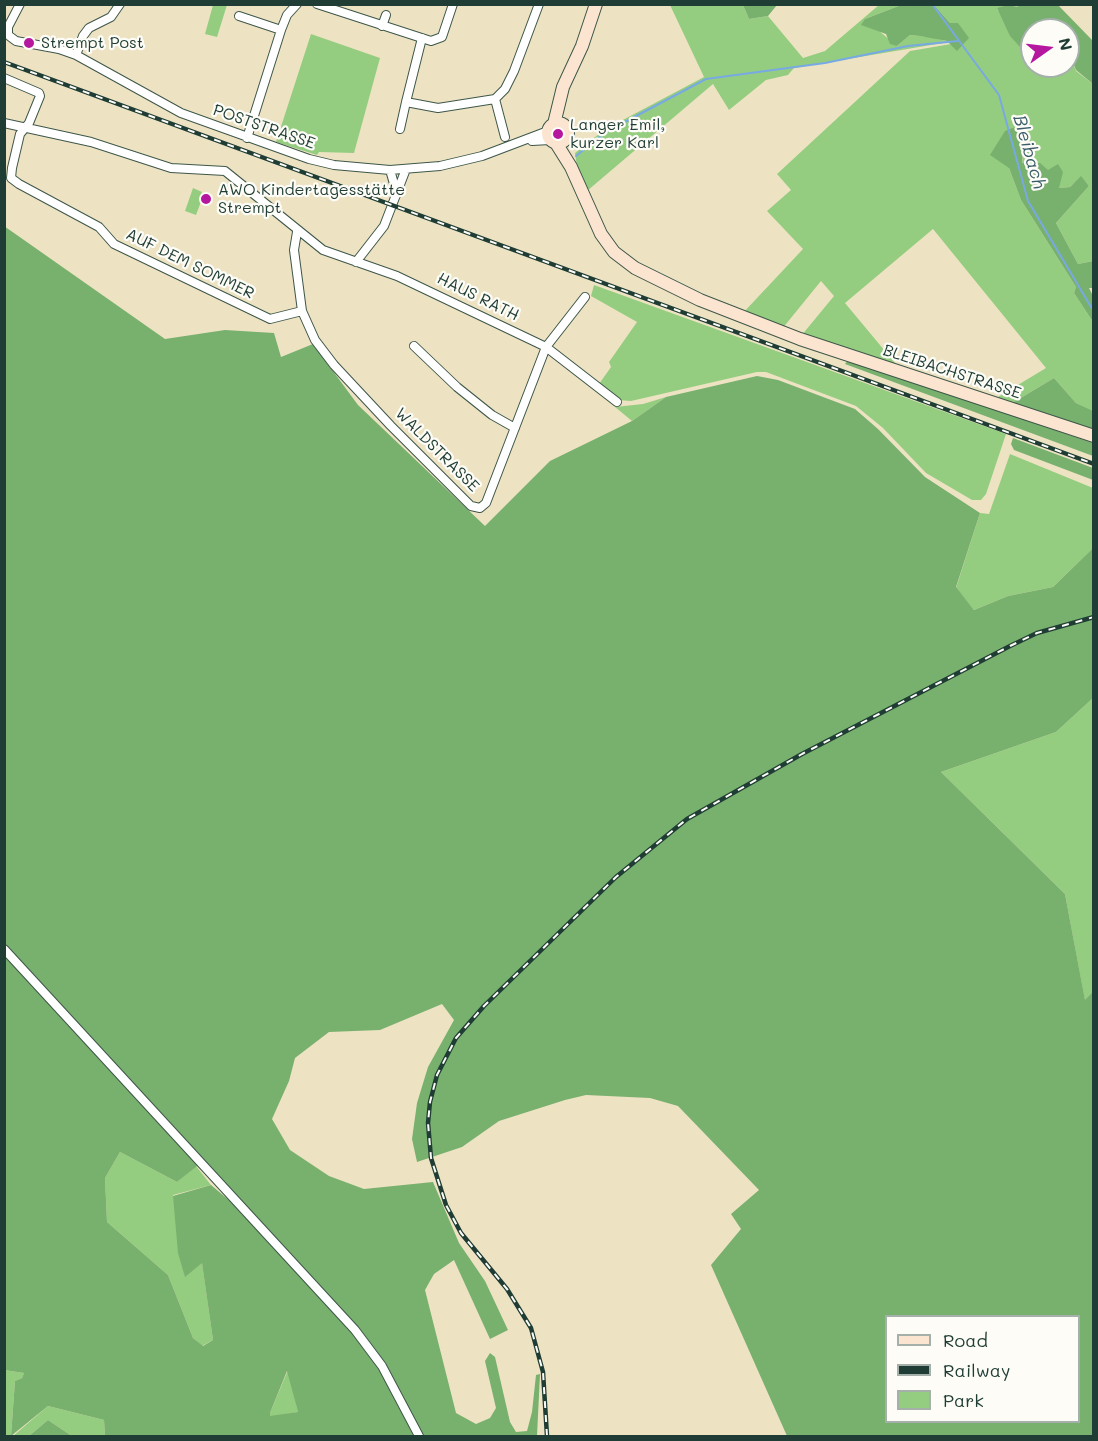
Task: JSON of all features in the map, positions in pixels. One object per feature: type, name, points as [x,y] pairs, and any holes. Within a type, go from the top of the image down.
[{"type":"main road","points":[[556,134],[559,100],[596,4]]},
{"type":"main road","name":"BLEIBACHSTRASSE","points":[[556,134],[601,234],[624,261],[700,300],[800,339],[1094,436]]},
{"type":"street","points":[[6,36],[20,4]]},
{"type":"street","points":[[76,55],[83,36],[89,28],[111,17],[120,4]]},
{"type":"street","points":[[247,138],[281,30],[287,15],[297,4]]},
{"type":"street","points":[[318,4],[431,41],[442,37],[453,4]]},
{"type":"street","points":[[406,102],[438,108],[495,99],[505,89],[514,71],[539,4]]},
{"type":"street","points":[[382,26],[386,15]]},
{"type":"street","points":[[239,16],[281,30]]},
{"type":"street","name":"POSTSTRASSE","points":[[6,36],[76,55],[158,103],[247,138],[309,159],[362,169],[406,169],[461,162],[525,141],[556,134]]},
{"type":"street","points":[[400,129],[422,39]]},
{"type":"street","name":"AUF DEM SOMMER","points":[[4,78],[39,93],[38,101],[20,134],[8,177],[99,227],[114,244],[270,319],[302,311]]},
{"type":"street","points":[[495,99],[505,136]]},
{"type":"street","name":"HAUS RATH","points":[[4,123],[91,142],[171,168],[225,171],[297,232],[333,255],[398,276],[546,347],[617,402]]},
{"type":"street","points":[[356,262],[384,226],[398,195],[406,169]]},
{"type":"street","points":[[390,170],[398,195]]},
{"type":"street","name":"WALDSTRASSE","points":[[297,232],[294,250],[302,311],[315,340],[334,365],[471,506],[480,508],[486,503],[546,347],[585,297]]},
{"type":"street","points":[[414,346],[457,387],[492,415],[515,428]]},
{"type":"street","points":[[4,949],[355,1330],[382,1366],[419,1437]]},
{"type":"green space","points":[[743,4],[777,5],[768,16],[749,19]]},
{"type":"green space","points":[[213,5],[227,5],[217,37],[205,34]]},
{"type":"green space","points":[[670,5],[743,5],[749,19],[768,16],[803,58],[825,51],[879,5],[901,5],[865,19],[897,46],[910,35],[949,42],[794,68],[788,75],[766,80],[729,110],[713,84],[587,191],[578,173],[575,153],[604,130],[704,77]]},
{"type":"green space","points":[[901,5],[934,5],[950,23],[958,23],[969,38],[957,51],[947,41],[910,35],[897,46],[890,44],[886,34],[861,25],[865,19]]},
{"type":"green space","points":[[934,5],[1008,5],[997,9],[1020,41],[1020,78],[1080,78],[1080,74],[1093,84],[1093,261],[1078,264],[1056,223],[1089,186],[1081,177],[1070,187],[1059,188],[1048,171],[1022,164],[1024,141],[1009,168],[1021,200],[1076,287],[1074,293],[1093,322],[1092,411],[1076,403],[1054,378],[1009,405],[993,400],[1046,368],[933,229],[845,303],[900,369],[801,336],[834,296],[821,281],[782,329],[742,314],[803,249],[767,211],[791,190],[777,174],[910,51],[951,44],[957,50],[950,23]]},
{"type":"green space","points":[[1008,5],[1018,7],[1019,5],[1058,5],[1071,18],[1020,18],[1020,47],[1010,36],[997,8]]},
{"type":"green space","points":[[1080,28],[1093,41],[1093,84],[1080,73]]},
{"type":"green space","points":[[311,34],[380,58],[354,153],[319,152],[317,155],[276,142]]},
{"type":"green space","points":[[1015,127],[1024,141],[1022,163],[1040,163],[1048,170],[1058,164],[1063,172],[1059,188],[1070,187],[1081,176],[1089,186],[1056,223],[1078,264],[1093,261],[1093,288],[1089,288],[1093,296],[1093,322],[1074,293],[1076,287],[1021,200],[1009,168],[990,155],[1005,131]]},
{"type":"green space","points":[[193,188],[202,192],[196,215],[185,211]]},
{"type":"green space","points":[[4,226],[165,339],[225,330],[274,333],[281,357],[313,344],[358,405],[485,526],[550,461],[632,421],[666,397],[757,376],[778,380],[855,409],[925,477],[980,513],[956,587],[974,610],[1008,596],[1053,587],[1093,548],[1093,698],[1056,732],[941,772],[1065,894],[1085,1000],[1093,992],[1093,1436],[787,1436],[711,1265],[741,1229],[731,1214],[759,1190],[678,1106],[650,1098],[586,1095],[565,1100],[499,1121],[462,1147],[417,1162],[412,1139],[417,1103],[428,1067],[454,1020],[442,1004],[380,1030],[329,1032],[295,1058],[289,1081],[272,1119],[290,1150],[329,1176],[364,1189],[433,1182],[459,1243],[485,1281],[508,1330],[490,1339],[454,1260],[434,1274],[425,1290],[456,1413],[476,1424],[490,1418],[496,1408],[485,1361],[490,1353],[495,1357],[510,1422],[516,1432],[527,1431],[532,1412],[536,1375],[540,1374],[537,1436],[105,1436],[104,1420],[48,1406],[11,1436],[15,1381],[22,1378],[24,1373],[4,1370]],"holes":[[[120,1152],[177,1182],[197,1166],[264,1225],[262,1228],[211,1185],[173,1196],[178,1253],[185,1277],[202,1263],[213,1340],[203,1346],[193,1338],[168,1275],[107,1222],[105,1178]],[[287,1371],[298,1412],[270,1416],[270,1413]]]},
{"type":"green space","points":[[594,285],[1006,434],[986,494],[981,500],[972,500],[926,473],[883,428],[856,406],[766,372],[757,372],[631,401],[617,400],[599,384],[611,367],[609,362],[637,322],[591,296]]},
{"type":"green space","points":[[848,360],[1093,443],[1093,456],[845,364]]},
{"type":"green space","points":[[1054,378],[1076,403],[1093,411],[1093,429],[1009,405]]},
{"type":"green space","points":[[666,397],[632,421],[615,407],[643,404]]},
{"type":"green space","points":[[1013,438],[1093,468],[1093,480],[1014,450],[1011,444]]},
{"type":"green space","points":[[1010,454],[1093,488],[1093,548],[1053,587],[1008,596],[974,610],[956,588],[980,513],[989,514]]},
{"type":"green space","points":[[1093,698],[1094,992],[1085,1001],[1065,894],[941,772],[1056,732]]},
{"type":"green space","points":[[120,1152],[177,1182],[196,1166],[211,1185],[173,1195],[185,1276],[202,1262],[213,1340],[202,1346],[193,1338],[168,1275],[107,1222],[105,1178]]},
{"type":"green space","points":[[4,1370],[24,1373],[22,1378],[15,1381],[11,1436],[5,1436]]},
{"type":"green space","points":[[288,1370],[298,1412],[270,1417],[270,1413]]},
{"type":"green space","points":[[48,1406],[104,1420],[105,1436],[72,1436],[48,1420],[29,1436],[13,1436]]},
{"type":"green space","points":[[48,1420],[72,1436],[29,1436]]},
{"type":"waterway","name":"Bleibach","points":[[932,4],[999,95],[1028,201],[1094,312]]},
{"type":"waterway","points":[[576,156],[606,132],[706,79],[825,63],[908,46],[958,41]]},
{"type":"railway","points":[[4,62],[1094,464]]},
{"type":"railway","points":[[547,1436],[543,1372],[531,1328],[507,1289],[461,1233],[446,1205],[431,1158],[428,1123],[430,1102],[437,1075],[456,1038],[484,1006],[616,877],[687,819],[802,754],[1010,646],[1037,633],[1094,617]]},
{"type":"place","name":"Strempt Post","points":[[29,43]]},
{"type":"place","name":"Langer Emil, kurzer Karl","points":[[558,134]]},
{"type":"place","name":"AWO Kindertagesstätte Strempt","points":[[206,199]]}]
